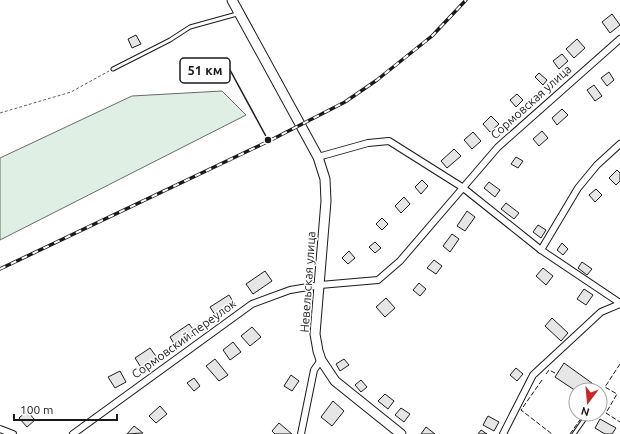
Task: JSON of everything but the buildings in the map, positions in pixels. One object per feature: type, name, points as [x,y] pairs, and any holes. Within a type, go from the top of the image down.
[{"type":"street","name":"Невельская улица","points":[[232,0],[318,157],[325,179],[326,201],[315,334],[321,360],[335,380],[401,434]]},
{"type":"street","name":"Сормовская улица","points":[[320,285],[378,280],[400,261],[462,187],[498,147],[620,39]]},
{"type":"street","points":[[318,157],[368,143],[389,141],[462,187],[541,250],[620,303]]},
{"type":"street","points":[[541,250],[578,188],[597,165],[620,144]]},
{"type":"street","name":"Сормовский переулок","points":[[73,434],[252,304],[290,290],[320,285]]},
{"type":"street","points":[[503,434],[532,375],[601,312],[620,303]]},
{"type":"street","points":[[301,434],[314,370],[321,360]]},
{"type":"street","points":[[0,429],[13,434]]},
{"type":"lane","points":[[113,69],[170,40],[190,27],[239,14]]},
{"type":"lane","points":[[574,434],[582,422]]},
{"type":"path","points":[[0,113],[70,92],[113,69]]},
{"type":"green space","points":[[222,91],[246,115],[0,240],[0,158],[132,96]]},
{"type":"railway","points":[[0,269],[269,141],[345,102],[377,80],[432,36],[466,0]]},
{"type":"fence","points":[[620,364],[605,387],[617,394],[606,413],[620,422]]},
{"type":"fence","points":[[546,374],[549,370],[555,373]]},
{"type":"fence","points":[[542,380],[521,410],[552,434]]},
{"type":"fence","points":[[570,434],[578,422]]},
{"type":"place","name":"51 км","points":[[268,140]]}]
